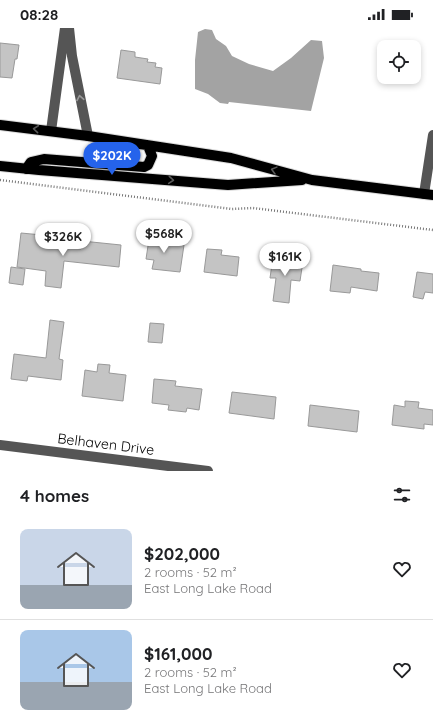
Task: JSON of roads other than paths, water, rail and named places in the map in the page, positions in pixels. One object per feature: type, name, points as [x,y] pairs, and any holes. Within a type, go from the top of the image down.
[{"type":"main road","points":[[0,125],[51,130],[231,158],[312,180],[429,194]]},
{"type":"main road","points":[[26,169],[30,162],[44,159],[144,167],[148,164],[152,156],[148,146]]},
{"type":"main road","points":[[0,166],[228,185],[312,180]]},
{"type":"street","points":[[51,130],[65,28]]},
{"type":"street","points":[[69,28],[72,56],[88,136]]},
{"type":"street","points":[[429,194],[433,135]]},
{"type":"street","name":"Belhaven Drive","points":[[0,445],[208,471]]}]
